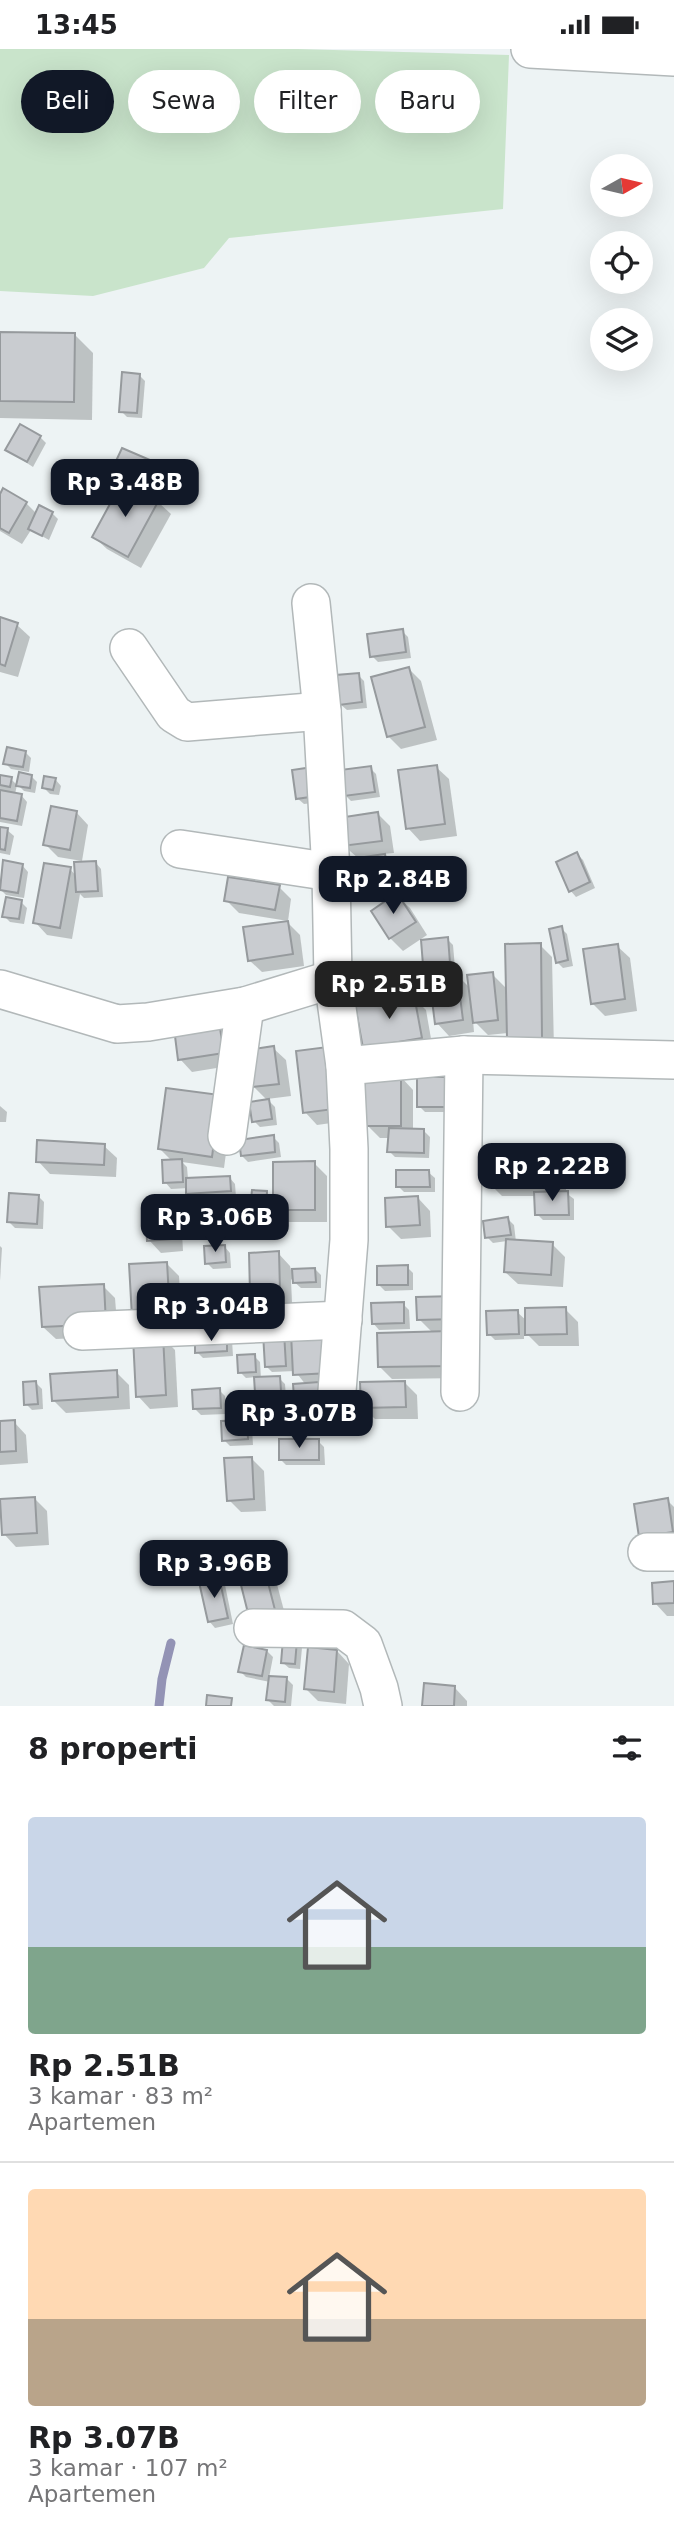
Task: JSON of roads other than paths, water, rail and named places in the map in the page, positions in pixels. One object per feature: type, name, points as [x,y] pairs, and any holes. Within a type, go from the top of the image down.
[{"type":"street","points":[[530,49],[674,57]]},
{"type":"street","points":[[311,603],[322,711],[331,872],[333,979],[345,1066],[349,1149],[349,1240],[335,1416]]},
{"type":"street","points":[[129,648],[174,714],[187,722],[322,711]]},
{"type":"street","points":[[180,849],[331,872]]},
{"type":"street","points":[[0,989],[117,1024],[148,1022],[244,1006],[333,979]]},
{"type":"street","points":[[227,1136],[244,1006]]},
{"type":"street","points":[[345,1066],[464,1055],[674,1060]]},
{"type":"street","points":[[460,1392],[464,1055]]},
{"type":"street","points":[[82,1331],[343,1320]]},
{"type":"street","points":[[253,1628],[343,1629],[363,1644],[383,1706]]},
{"type":"waterway","points":[[159,1706],[162,1679],[171,1643]]}]
